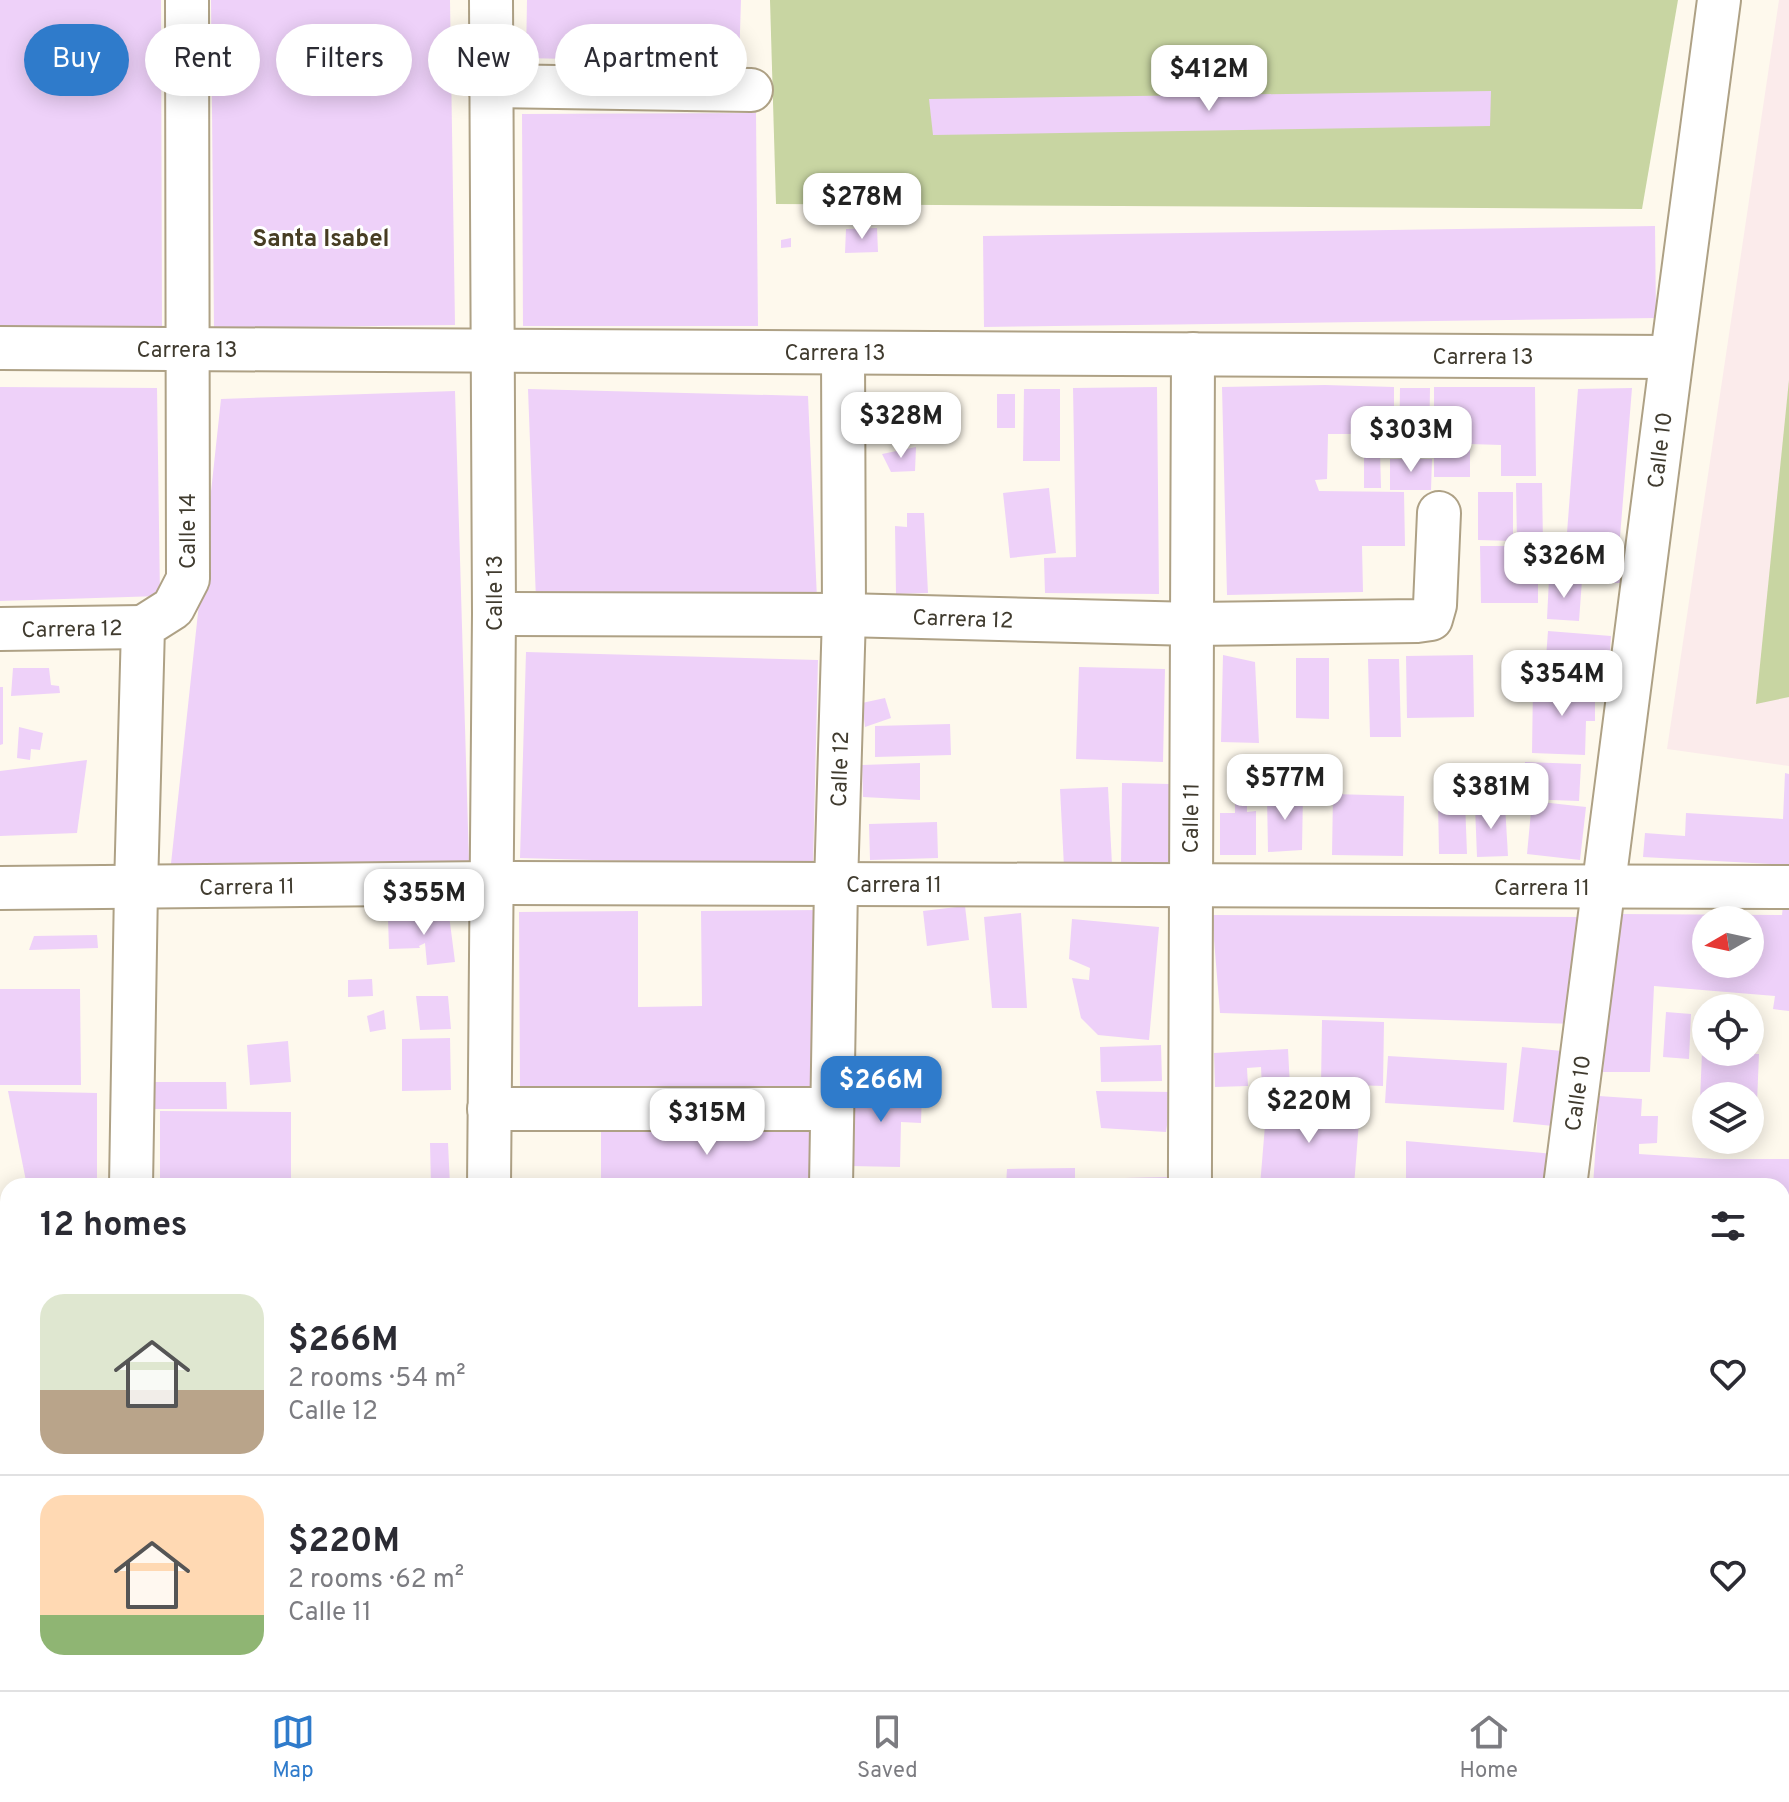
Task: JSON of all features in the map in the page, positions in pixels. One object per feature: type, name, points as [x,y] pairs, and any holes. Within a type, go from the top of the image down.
[{"type":"street","name":"Calle 14","points":[[143,627],[173,608],[188,579],[187,0]]},
{"type":"street","name":"Calle 13","points":[[490,24],[491,0]]},
{"type":"street","name":"Calle 10","points":[[1566,1178],[1670,357],[1719,0]]},
{"type":"street","points":[[539,87],[751,90]]},
{"type":"street","name":"Calle 13","points":[[489,96],[494,614],[489,1178]]},
{"type":"street","name":"Carrera 13","points":[[0,348],[1670,357]]},
{"type":"street","name":"Calle 12","points":[[831,1178],[844,615],[843,353]]},
{"type":"street","name":"Calle 11","points":[[1190,1178],[1193,354]]},
{"type":"street","name":"Carrera 12","points":[[494,614],[844,615],[1194,624],[1431,619],[1435,605],[1439,513]]},
{"type":"street","points":[[131,1178],[143,627]]},
{"type":"street","name":"Carrera 12","points":[[0,629],[143,627]]},
{"type":"street","name":"Carrera 11","points":[[0,888],[490,883],[1789,887]]},
{"type":"street","points":[[489,1109],[832,1109]]},
{"type":"shaded area","points":[[1779,0],[1789,0],[1789,766],[1667,749]]},
{"type":"green space","points":[[770,0],[1678,0],[1642,209],[776,204]]},
{"type":"green space","points":[[1789,380],[1789,697],[1756,704]]},
{"type":"building","points":[[0,0],[161,0],[161,24],[145,24],[145,96],[161,96],[162,329],[0,330]]},
{"type":"building","points":[[211,0],[450,0],[450,24],[428,24],[428,96],[451,96],[455,325],[214,328],[212,96],[260,96],[260,24],[211,24]]},
{"type":"building","points":[[527,0],[741,0],[740,24],[555,24],[555,59],[539,58],[539,24],[527,24]]},
{"type":"building","points":[[1491,91],[1490,126],[933,135],[929,99]]},
{"type":"building","points":[[756,113],[758,326],[523,326],[522,114]]},
{"type":"building","points":[[1655,226],[1656,318],[984,327],[983,236]]},
{"type":"building","points":[[877,228],[878,252],[845,253],[846,229]]},
{"type":"building","points":[[791,238],[791,247],[781,248],[781,240]]},
{"type":"building","points":[[0,387],[157,388],[160,596],[0,601]]},
{"type":"building","points":[[1157,387],[1159,594],[1045,593],[1044,558],[1076,557],[1073,388]]},
{"type":"building","points":[[1222,387],[1394,387],[1394,451],[1362,451],[1361,409],[1360,424],[1352,425],[1351,434],[1328,434],[1327,479],[1315,480],[1319,491],[1404,492],[1405,546],[1362,546],[1363,592],[1227,595]]},
{"type":"building","points":[[1434,387],[1535,387],[1536,476],[1501,476],[1501,445],[1470,444],[1470,477],[1434,477]]},
{"type":"building","points":[[1400,388],[1430,388],[1429,449],[1399,449]]},
{"type":"building","points":[[1632,388],[1620,537],[1567,533],[1578,389]]},
{"type":"building","points":[[528,389],[808,396],[817,599],[536,600]]},
{"type":"building","points":[[1024,389],[1060,389],[1060,461],[1023,461]]},
{"type":"building","points":[[455,391],[469,862],[170,873],[221,399]]},
{"type":"building","points":[[997,394],[1015,394],[1015,428],[997,428]]},
{"type":"building","points":[[916,447],[915,471],[891,472],[882,454]]},
{"type":"building","points":[[1380,453],[1381,488],[1364,488],[1364,454]]},
{"type":"building","points":[[1390,459],[1432,459],[1431,490],[1390,490]]},
{"type":"building","points":[[1516,483],[1542,483],[1543,543],[1517,543]]},
{"type":"building","points":[[1049,488],[1056,553],[1010,558],[1003,493]]},
{"type":"building","points":[[1478,492],[1513,492],[1513,541],[1478,540]]},
{"type":"building","points":[[907,513],[924,513],[928,593],[896,594],[895,526],[907,527]]},
{"type":"building","points":[[1566,536],[1567,558],[1547,559],[1545,537]]},
{"type":"building","points":[[1588,544],[1622,545],[1621,583],[1587,583]]},
{"type":"building","points":[[1480,546],[1538,546],[1538,603],[1481,603]]},
{"type":"building","points":[[1549,579],[1582,580],[1579,621],[1547,619]]},
{"type":"building","points":[[1548,631],[1611,636],[1608,678],[1545,672]]},
{"type":"building","points":[[526,652],[818,660],[813,866],[520,858]]},
{"type":"building","points":[[1223,655],[1255,662],[1259,743],[1221,742]]},
{"type":"building","points":[[1473,655],[1474,717],[1407,718],[1406,656]]},
{"type":"building","points":[[1296,658],[1329,658],[1329,719],[1296,718]]},
{"type":"building","points":[[1368,659],[1399,659],[1401,737],[1370,737]]},
{"type":"building","points":[[1079,667],[1165,669],[1163,762],[1076,759]]},
{"type":"building","points":[[13,668],[49,668],[51,685],[59,686],[60,693],[11,696]]},
{"type":"building","points":[[1533,684],[1595,685],[1595,721],[1586,721],[1585,755],[1532,753]]},
{"type":"building","points":[[0,687],[3,687],[3,744],[0,745]]},
{"type":"building","points":[[885,698],[891,718],[865,727],[862,703]]},
{"type":"building","points":[[950,724],[951,755],[875,757],[875,726]]},
{"type":"building","points":[[19,727],[43,733],[40,750],[31,749],[30,760],[17,758]]},
{"type":"building","points":[[87,760],[77,833],[0,836],[0,771]]},
{"type":"building","points":[[1525,762],[1581,764],[1579,801],[1524,799]]},
{"type":"building","points":[[920,763],[920,800],[863,797],[862,765]]},
{"type":"building","points":[[1785,773],[1789,774],[1789,865],[1643,857],[1645,833],[1685,836],[1686,813],[1783,819]]},
{"type":"building","points":[[1122,783],[1170,784],[1169,866],[1121,865]]},
{"type":"building","points":[[1108,787],[1112,865],[1064,867],[1060,789]]},
{"type":"building","points":[[1303,792],[1302,850],[1268,852],[1267,795]]},
{"type":"building","points":[[1333,794],[1404,796],[1403,856],[1332,855]]},
{"type":"building","points":[[1235,795],[1247,795],[1247,812],[1256,811],[1256,855],[1220,855],[1220,813],[1235,813]]},
{"type":"building","points":[[1465,801],[1467,854],[1439,854],[1438,802]]},
{"type":"building","points":[[1532,801],[1586,807],[1580,860],[1527,854]]},
{"type":"building","points":[[1505,805],[1508,856],[1477,857],[1475,806]]},
{"type":"building","points":[[937,822],[938,858],[870,860],[869,824]]},
{"type":"building","points":[[1783,905],[1789,906],[1789,1011],[1773,1009],[1775,996],[1654,986],[1650,1072],[1603,1072],[1618,914],[1692,914],[1692,978],[1764,978],[1764,915],[1782,915]]},
{"type":"building","points":[[965,906],[969,940],[927,946],[923,911]]},
{"type":"building","points":[[820,910],[820,1087],[520,1088],[519,912],[638,911],[638,1007],[702,1006],[701,911]]},
{"type":"building","points":[[1021,913],[1027,1008],[992,1008],[984,917]]},
{"type":"building","points":[[449,915],[455,962],[427,965],[425,943],[420,948],[389,949],[388,918]]},
{"type":"building","points":[[1212,915],[1580,917],[1576,1024],[1220,1013]]},
{"type":"building","points":[[1072,919],[1159,927],[1149,1040],[1098,1035],[1081,1018],[1072,978],[1089,980],[1090,968],[1069,959]]},
{"type":"building","points":[[97,935],[98,948],[29,950],[34,936]]},
{"type":"building","points":[[372,979],[373,996],[348,997],[348,980]]},
{"type":"building","points":[[0,989],[80,989],[81,1085],[0,1085]]},
{"type":"building","points":[[416,996],[448,996],[451,1029],[420,1030]]},
{"type":"building","points":[[384,1010],[386,1029],[370,1032],[367,1016]]},
{"type":"building","points":[[1666,1012],[1691,1014],[1689,1059],[1663,1057]]},
{"type":"building","points":[[1322,1020],[1384,1022],[1383,1086],[1321,1084]]},
{"type":"building","points":[[450,1038],[451,1090],[402,1091],[402,1039]]},
{"type":"building","points":[[288,1041],[291,1082],[250,1085],[247,1045]]},
{"type":"building","points":[[1161,1045],[1162,1081],[1101,1082],[1100,1047]]},
{"type":"building","points":[[1522,1047],[1562,1051],[1553,1126],[1513,1122]]},
{"type":"building","points":[[1288,1049],[1290,1087],[1262,1089],[1261,1067],[1247,1068],[1248,1086],[1215,1087],[1214,1053]]},
{"type":"building","points":[[1388,1056],[1507,1063],[1504,1110],[1385,1103]]},
{"type":"building","points":[[1701,1066],[1759,1066],[1758,1082],[1701,1082]]},
{"type":"building","points":[[144,1082],[226,1082],[227,1109],[145,1109]]},
{"type":"building","points":[[852,1087],[922,1088],[921,1123],[901,1122],[900,1167],[850,1166]]},
{"type":"building","points":[[8,1091],[97,1093],[97,1178],[25,1178]]},
{"type":"building","points":[[1096,1091],[1172,1092],[1166,1132],[1101,1128]]},
{"type":"building","points":[[1599,1096],[1642,1099],[1641,1116],[1658,1116],[1657,1143],[1639,1144],[1639,1154],[1715,1159],[1789,1159],[1789,1178],[1594,1178]]},
{"type":"building","points":[[1267,1101],[1360,1109],[1355,1178],[1261,1178]]},
{"type":"building","points":[[160,1111],[291,1112],[291,1178],[160,1178]]},
{"type":"building","points":[[809,1126],[810,1178],[601,1178],[601,1132]]},
{"type":"building","points":[[1406,1141],[1554,1154],[1552,1178],[1406,1178]]},
{"type":"building","points":[[430,1143],[448,1143],[450,1178],[431,1178]]},
{"type":"building","points":[[1075,1168],[1075,1178],[1006,1178],[1007,1169]]},
{"type":"district","name":"Santa Isabel","points":[[321,238]]}]
